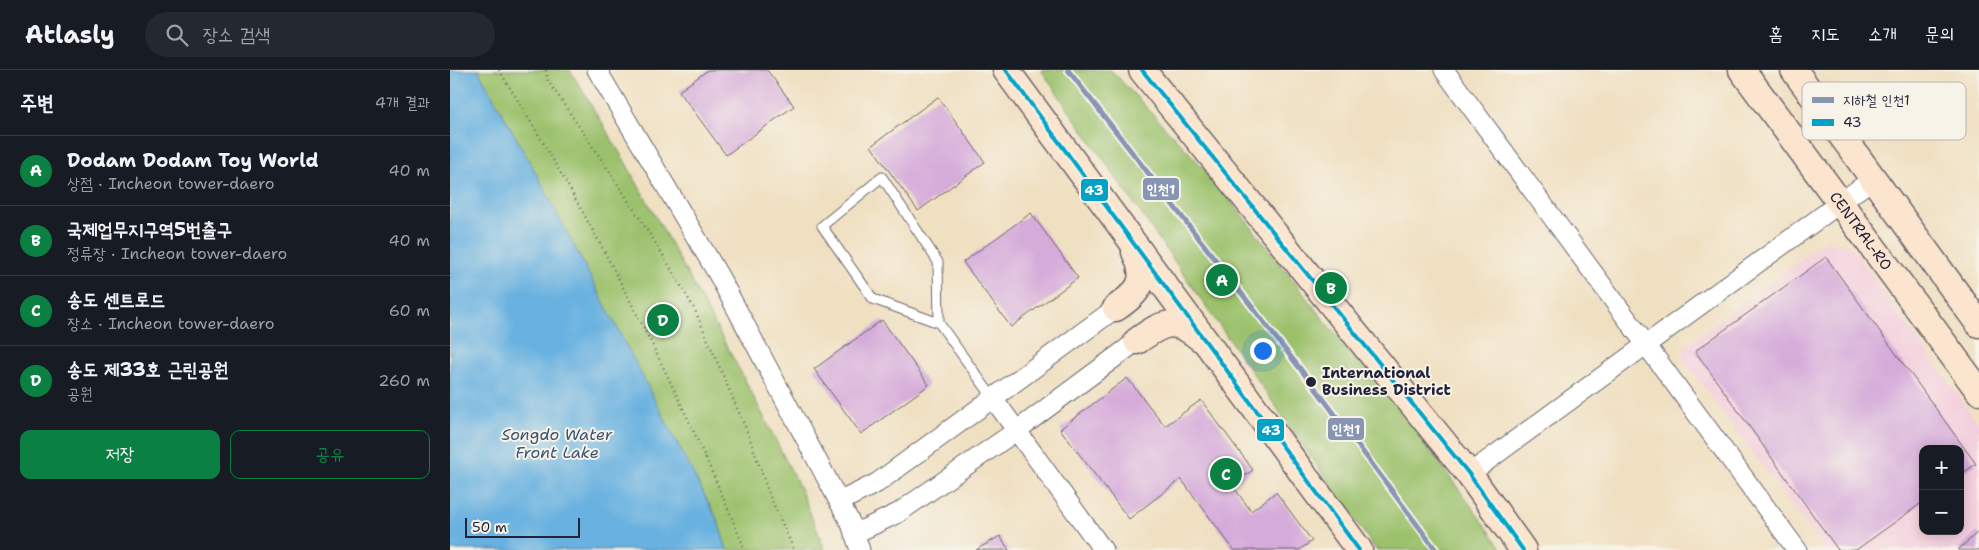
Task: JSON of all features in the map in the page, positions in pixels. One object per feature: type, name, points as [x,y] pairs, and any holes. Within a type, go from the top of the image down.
[{"type":"main road","points":[[1006,70],[1359,550]]},
{"type":"main road","points":[[1142,70],[1469,474],[1523,550]]},
{"type":"main road","name":"CENTRAL-RO","points":[[1742,70],[1979,392]]},
{"type":"main road","points":[[1794,70],[1803,82]]},
{"type":"main road","points":[[1846,140],[1979,324]]},
{"type":"main road","points":[[1116,308],[1134,295],[1141,285],[1142,272],[1140,262],[1130,240]]},
{"type":"main road","points":[[1137,341],[1158,326],[1178,324],[1188,328],[1205,342]]},
{"type":"street","points":[[597,70],[719,276],[839,502],[857,542],[1016,431],[1137,341]]},
{"type":"street","points":[[1444,70],[1796,550]]},
{"type":"street","points":[[1469,474],[1647,346],[1874,178]]},
{"type":"street","points":[[839,502],[877,483],[1116,308]]},
{"type":"street","points":[[993,398],[1103,550]]},
{"type":"lane","points":[[938,323],[938,262],[882,177],[822,226],[873,299],[938,323],[993,398]]},
{"type":"path","points":[[499,70],[560,169],[664,369],[745,550]]},
{"type":"path","points":[[546,70],[548,81],[608,169],[663,255],[694,310],[749,436],[769,494],[794,550]]},
{"type":"shaded area","points":[[1827,240],[1849,245],[1979,424],[1979,550],[1825,550],[1683,359],[1685,346]]},
{"type":"green space","points":[[478,70],[570,70],[623,158],[744,378],[800,488],[825,550],[727,550],[717,519]]},
{"type":"green space","points":[[1041,70],[1111,70],[1213,178],[1327,324],[1379,380],[1503,550],[1376,550]]},
{"type":"water","name":"Songdo Water Front Lake","points":[[450,70],[478,70],[537,175],[717,519],[727,550],[450,550]]},
{"type":"building","points":[[708,70],[767,70],[794,106],[726,155],[679,91]]},
{"type":"building","points":[[938,97],[985,162],[918,211],[871,146]]},
{"type":"building","points":[[1031,213],[1078,278],[1011,327],[963,262]]},
{"type":"building","points":[[1826,257],[1962,445],[1919,445],[1919,505],[1856,550],[1838,550],[1695,351]]},
{"type":"building","points":[[882,320],[929,385],[861,434],[814,369]]},
{"type":"building","points":[[1127,378],[1165,426],[1201,400],[1253,470],[1232,485],[1251,511],[1276,492],[1312,541],[1299,550],[1234,550],[1181,479],[1129,519],[1060,429]]},
{"type":"building","points":[[1964,447],[1976,464],[1964,472]]},
{"type":"building","points":[[1979,531],[1979,550],[1958,550]]},
{"type":"building","points":[[1000,536],[1009,550],[976,550]]},
{"type":"metro line","name":"인천1","points":[[1068,70],[1319,393],[1436,550]]},
{"type":"transit line","name":"43","points":[[1006,70],[1359,550]]},
{"type":"transit line","name":"43","points":[[1142,70],[1469,474],[1523,550]]},
{"type":"place","name":"Dodam Dodam Toy World","points":[[1222,280]]},
{"type":"place","name":"국제업무지구역5번출구","points":[[1331,288]]},
{"type":"place","name":"송도 제33호 근린공원","points":[[663,320]]},
{"type":"place","name":"International Business District","points":[[1311,382]]},
{"type":"place","name":"송도 센트로드","points":[[1226,474]]}]
